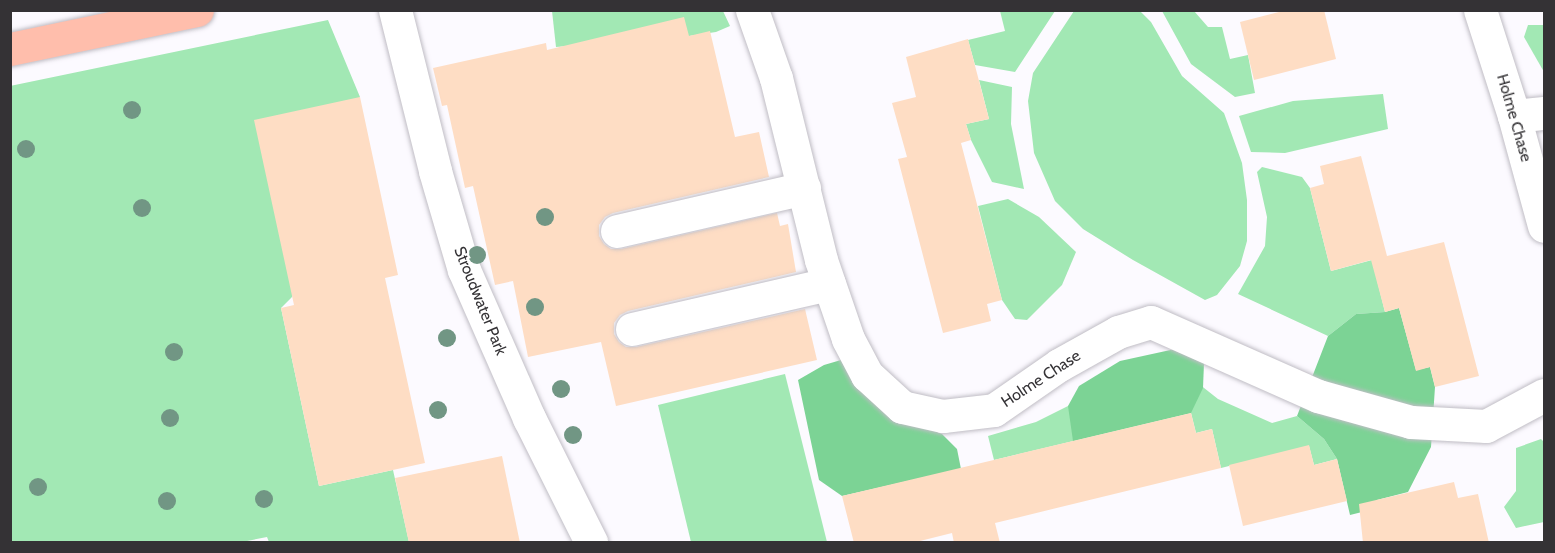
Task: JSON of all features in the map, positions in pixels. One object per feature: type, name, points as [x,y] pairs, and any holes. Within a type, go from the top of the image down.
[{"type":"main road","points":[[10,49],[197,10]]},
{"type":"street","name":"Stroudwater Park","points":[[395,10],[435,171],[464,270],[529,418],[591,543]]},
{"type":"street","name":"Holme Chase","points":[[752,10],[776,78],[829,284],[848,339],[867,375],[902,407],[943,416],[994,410],[1059,365],[1118,332],[1150,322],[1318,396],[1411,422],[1486,426],[1545,395]]},
{"type":"street","name":"Holme Chase","points":[[1480,10],[1529,114],[1545,226]]},
{"type":"street","points":[[617,231],[804,188]]},
{"type":"street","points":[[632,329],[829,284]]},
{"type":"green space","points":[[552,11],[723,11],[730,26],[716,32],[689,36],[556,47]]},
{"type":"green space","points":[[1000,11],[1055,11],[1015,72],[975,65],[968,40],[1005,31]]},
{"type":"green space","points":[[1074,11],[1140,11],[1151,22],[1182,76],[1224,113],[1242,163],[1247,200],[1247,241],[1240,266],[1217,295],[1205,300],[1133,260],[1083,229],[1055,201],[1034,153],[1028,101],[1033,73]]},
{"type":"green space","points":[[1162,11],[1194,11],[1208,27],[1222,27],[1230,59],[1248,55],[1255,93],[1235,97],[1191,64]]},
{"type":"green space","points":[[328,20],[360,97],[292,297],[281,308],[319,486],[393,470],[409,542],[269,542],[267,537],[242,542],[11,542],[10,86]]},
{"type":"green space","points":[[1528,25],[1544,25],[1544,72],[1524,37]]},
{"type":"green space","points":[[979,80],[1012,87],[1011,124],[1024,189],[992,182],[971,140],[966,124],[989,119]]},
{"type":"green space","points":[[1383,94],[1388,129],[1285,153],[1251,152],[1239,116],[1293,101]]},
{"type":"green space","points":[[1262,167],[1302,177],[1310,188],[1331,271],[1387,256],[1377,280],[1385,312],[1356,314],[1328,336],[1238,294],[1265,246],[1267,217],[1257,172]]},
{"type":"green space","points":[[1008,199],[1039,217],[1076,252],[1062,285],[1027,320],[1015,319],[1002,300],[978,206]]},
{"type":"green space","points":[[1399,308],[1416,370],[1430,367],[1435,387],[1431,447],[1408,492],[1377,500],[1378,508],[1350,515],[1337,459],[1324,439],[1297,416],[1328,336],[1356,314],[1385,312]]},
{"type":"green space","points":[[1175,349],[1204,363],[1203,388],[1191,413],[1073,441],[1068,406],[1079,386],[1120,361]]},
{"type":"green space","points":[[841,360],[885,411],[942,434],[957,449],[961,469],[842,496],[819,480],[798,380],[824,365]]},
{"type":"green space","points":[[1175,365],[1218,399],[1272,423],[1297,416],[1324,439],[1337,459],[1314,465],[1309,446],[1221,468],[1212,429],[1196,433],[1191,413],[994,460],[988,436],[1036,422],[1068,406]]},
{"type":"green space","points":[[785,374],[827,542],[691,542],[658,405]]},
{"type":"green space","points":[[1541,439],[1544,442],[1544,522],[1516,528],[1504,507],[1516,491],[1516,448]]},
{"type":"building","points":[[1287,10],[1324,10],[1336,59],[1254,80],[1240,22]]},
{"type":"building","points":[[684,17],[689,36],[710,31],[735,137],[759,132],[769,177],[613,213],[605,217],[599,225],[599,236],[611,249],[621,249],[777,213],[780,226],[788,224],[796,272],[628,311],[620,315],[614,323],[614,334],[626,347],[636,347],[805,309],[817,360],[616,406],[601,342],[528,357],[513,281],[495,285],[473,186],[465,188],[447,105],[442,106],[433,68],[546,43],[547,50]]},
{"type":"building","points":[[968,39],[989,119],[966,124],[971,140],[961,143],[1002,300],[987,304],[991,321],[943,333],[898,159],[907,157],[892,103],[916,97],[906,57]]},
{"type":"building","points":[[360,97],[398,275],[385,278],[425,463],[319,486],[281,308],[294,305],[254,120]]},
{"type":"building","points":[[1361,156],[1387,256],[1444,242],[1479,376],[1435,387],[1430,367],[1416,371],[1399,308],[1385,312],[1371,260],[1331,271],[1310,188],[1324,184],[1320,166]]},
{"type":"building","points":[[1191,413],[1196,433],[1212,429],[1221,468],[995,523],[1000,543],[954,543],[952,533],[912,543],[854,543],[842,496]]},
{"type":"building","points":[[1309,445],[1314,465],[1337,459],[1347,501],[1243,526],[1229,465]]},
{"type":"building","points":[[502,456],[520,543],[409,543],[395,478]]},
{"type":"building","points":[[1454,482],[1458,498],[1478,494],[1489,543],[1363,543],[1359,504]]}]
